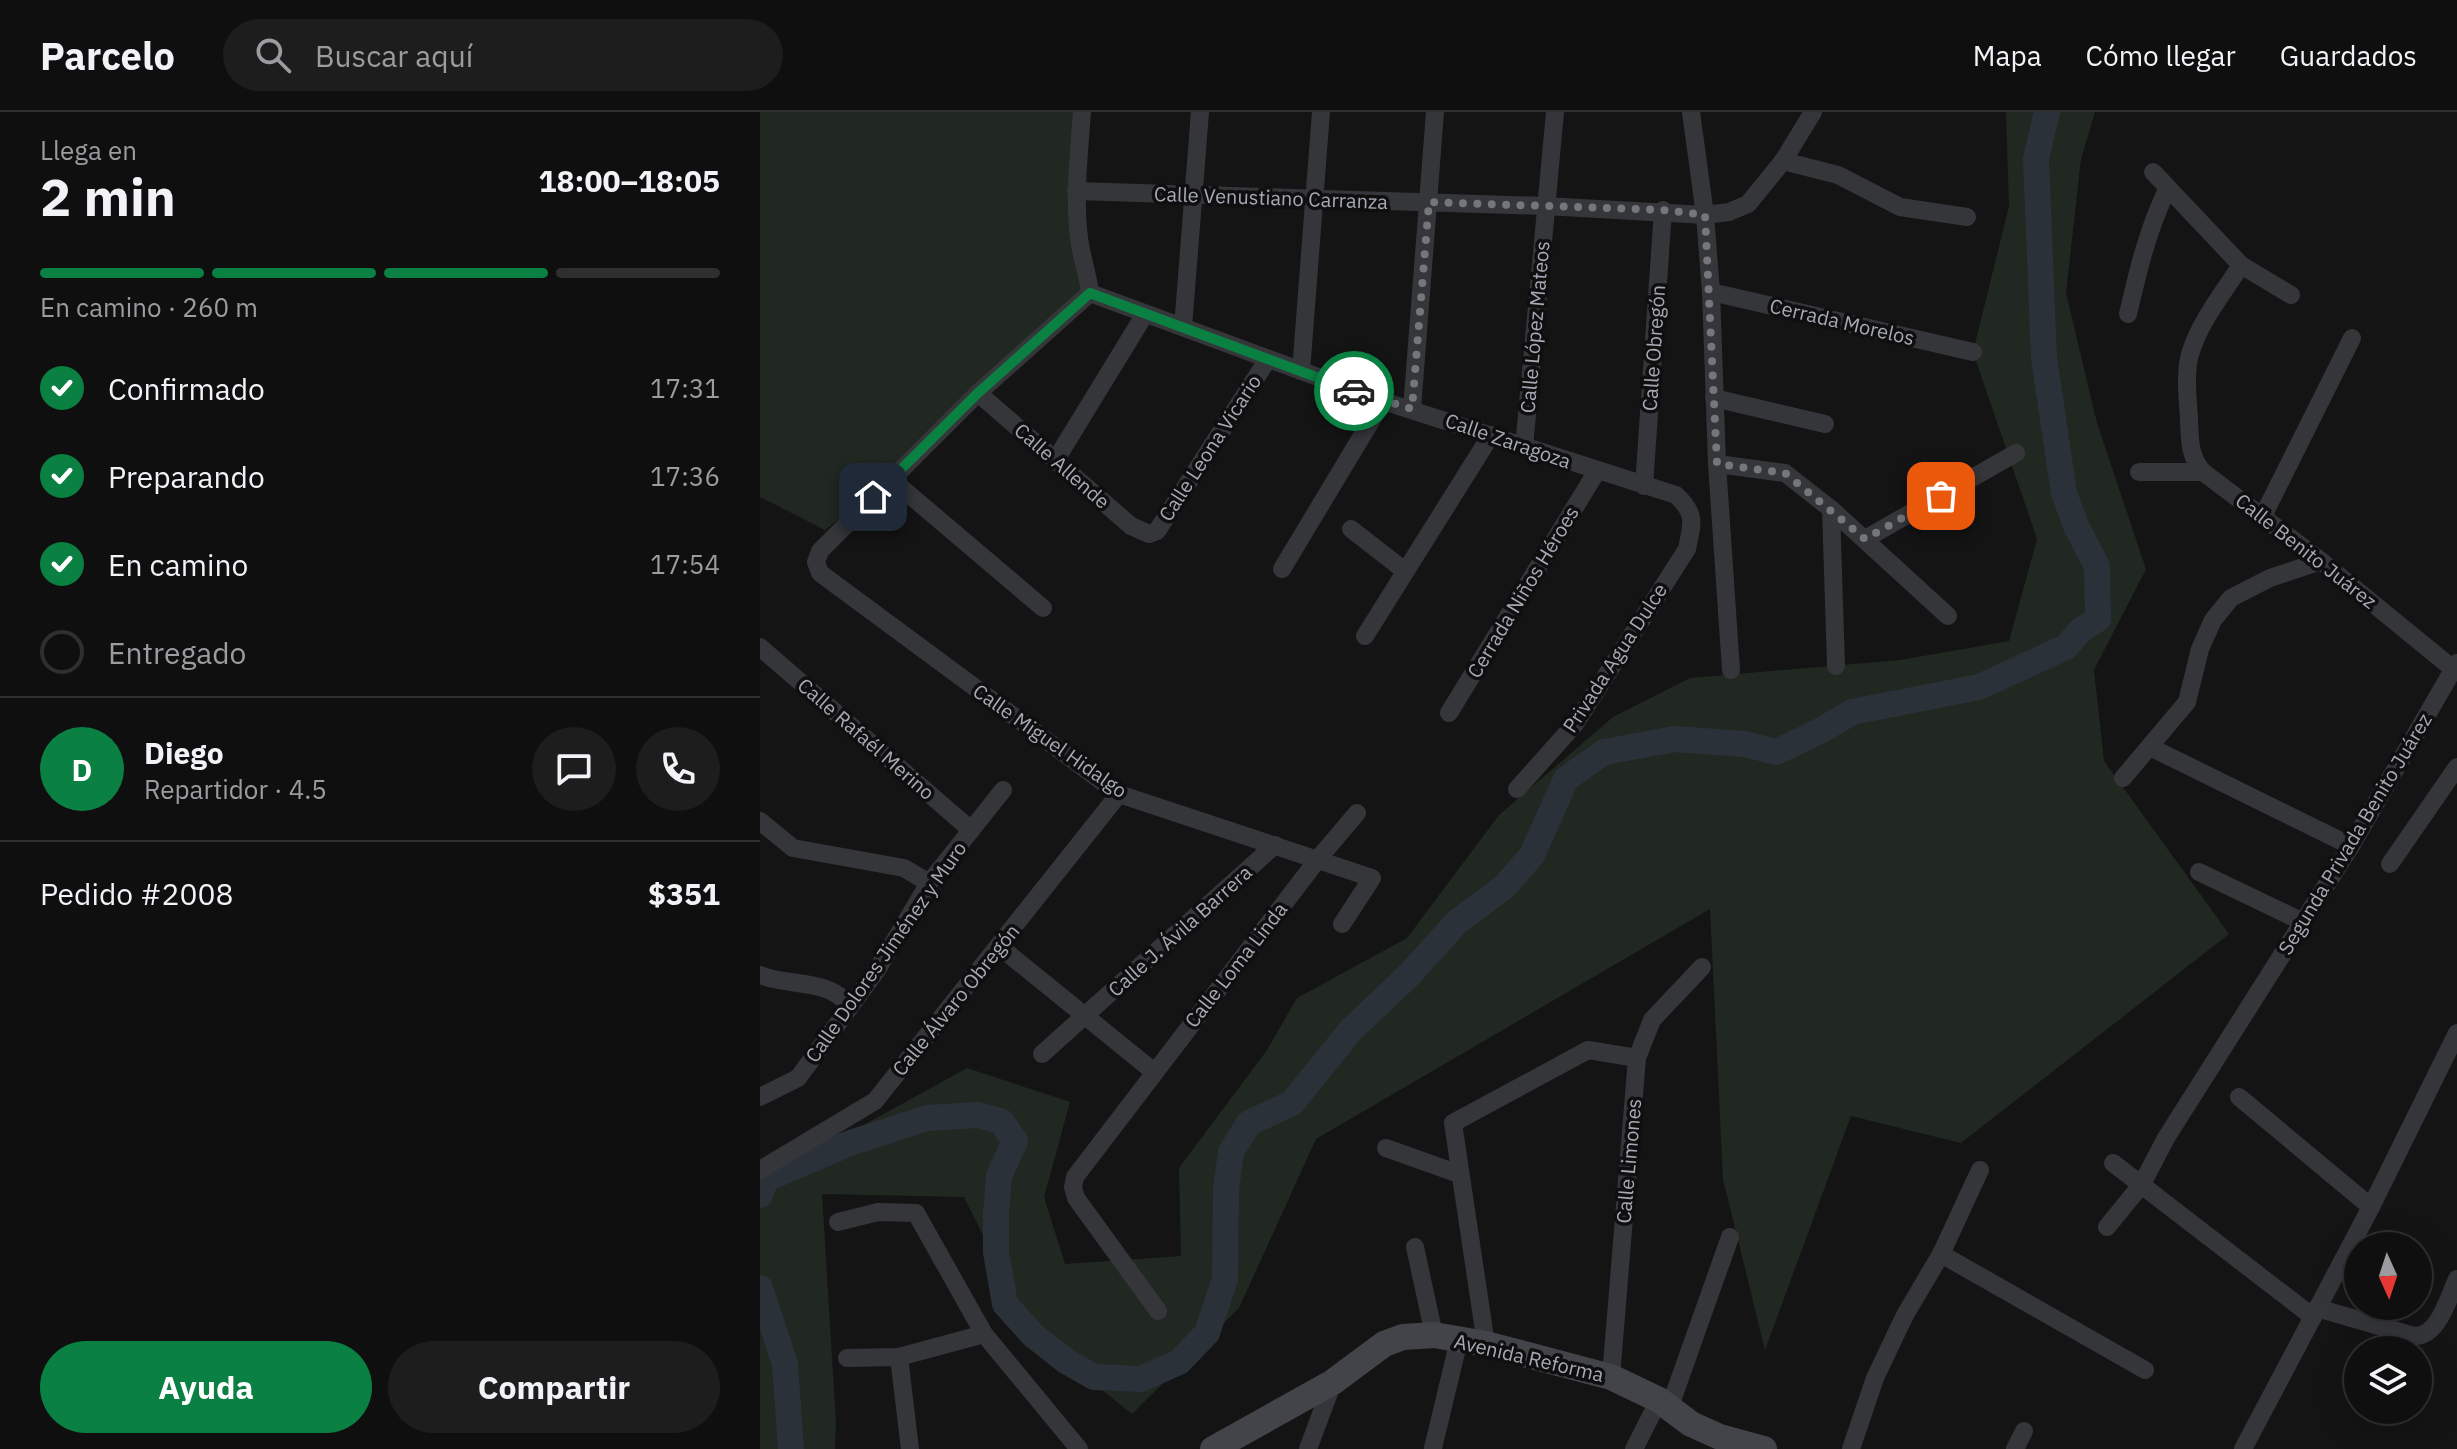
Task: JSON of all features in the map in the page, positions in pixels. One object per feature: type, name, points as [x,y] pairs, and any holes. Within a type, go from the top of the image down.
[{"type":"street","points":[[1043,608],[891,479],[978,393],[1090,293],[1079,243],[1076,191],[1082,112]]},
{"type":"street","points":[[1183,327],[1200,112]]},
{"type":"street","points":[[1301,371],[1321,112]]},
{"type":"street","points":[[1412,409],[1435,112]]},
{"type":"street","name":"Calle López Mateos","points":[[1524,447],[1555,112]]},
{"type":"street","points":[[1691,112],[1684,212],[1711,292],[1717,464],[1731,670]]},
{"type":"street","name":"Calle Venustiano Carranza","points":[[1076,191],[1729,212],[1748,204],[1783,161],[1813,112]]},
{"type":"street","points":[[1783,161],[1838,175],[1900,207],[1967,217]]},
{"type":"street","points":[[2153,172],[2241,265],[2291,295]]},
{"type":"street","points":[[2128,314],[2141,257],[2155,213],[2168,188]]},
{"type":"street","name":"Calle Obregón","points":[[1644,486],[1684,212]]},
{"type":"street","points":[[2203,472],[2194,462],[2190,448],[2190,353],[2203,324],[2241,265]]},
{"type":"street","name":"Cerrada Morelos","points":[[1711,292],[1973,352]]},
{"type":"street","name":"Calle Zaragoza","points":[[1090,293],[1383,401],[1676,495],[1689,507],[1692,516]]},
{"type":"street","points":[[1055,461],[1145,314]]},
{"type":"street","points":[[2263,516],[2352,338]]},
{"type":"street","name":"Calle Leona Vicario","points":[[1149,534],[1157,531],[1268,359]]},
{"type":"street","name":"Calle Allende","points":[[978,393],[1131,526],[1149,534]]},
{"type":"street","points":[[1714,398],[1825,424]]},
{"type":"street","points":[[1282,569],[1383,401]]},
{"type":"street","points":[[1365,636],[1491,435]]},
{"type":"street","points":[[1865,539],[2016,453]]},
{"type":"street","points":[[1717,464],[1785,473],[1831,509],[1948,616]]},
{"type":"street","name":"Cerrada Niños Héroes","points":[[1449,713],[1597,471]]},
{"type":"street","points":[[2139,472],[2203,472]]},
{"type":"street","name":"Calle Benito Juárez","points":[[2203,472],[2456,668]]},
{"type":"street","name":"Calle Miguel Hidalgo","points":[[891,479],[820,551],[816,562],[820,573],[1119,794],[1372,878],[1342,924]]},
{"type":"street","points":[[1831,509],[1836,666]]},
{"type":"street","name":"Privada Agua Dulce","points":[[1517,789],[1575,724],[1687,549],[1692,516]]},
{"type":"street","points":[[1351,529],[1405,571]]},
{"type":"street","points":[[2123,778],[2187,702],[2200,649],[2213,620],[2231,598],[2270,578],[2321,561]]},
{"type":"street","name":"Calle Rafaél Merino","points":[[760,647],[971,830]]},
{"type":"street","name":"Segunda Privada Benito Juárez","points":[[2107,1227],[2142,1184],[2166,1138],[2351,846],[2456,668]]},
{"type":"street","points":[[2150,747],[2351,846]]},
{"type":"street","points":[[2390,864],[2457,767]]},
{"type":"street","name":"Calle Dolores Jiménez y Muro","points":[[760,1097],[798,1078],[877,970],[929,883],[1003,790]]},
{"type":"street","name":"Calle Álvaro Obregón","points":[[760,1170],[875,1101],[1119,794]]},
{"type":"street","name":"Calle Loma Linda","points":[[1158,1311],[1076,1198],[1073,1187],[1075,1177],[1153,1071],[1357,813]]},
{"type":"street","points":[[760,821],[793,848],[904,868],[929,883]]},
{"type":"street","name":"Calle J. Ávila Barrera","points":[[1042,1054],[1275,845]]},
{"type":"street","points":[[2199,872],[2301,921]]},
{"type":"street","points":[[1000,947],[1153,1071]]},
{"type":"street","name":"Calle Limones","points":[[1611,1377],[1637,1058],[1652,1020],[1702,967]]},
{"type":"street","points":[[760,975],[827,988],[842,994],[850,1007]]},
{"type":"street","points":[[2243,1449],[2371,1207],[2457,1033]]},
{"type":"street","points":[[1486,1344],[1453,1123],[1588,1050],[1637,1058]]},
{"type":"street","points":[[2239,1097],[2371,1207]]},
{"type":"street","points":[[1386,1148],[1459,1174]]},
{"type":"street","points":[[2113,1163],[2315,1312],[2424,1337],[2432,1331],[2457,1279]]},
{"type":"street","points":[[1851,1449],[1875,1378],[1905,1315],[1941,1254],[1980,1170]]},
{"type":"street","points":[[838,1222],[878,1212],[916,1213],[984,1334],[1079,1449]]},
{"type":"street","points":[[1634,1449],[1664,1404],[1730,1237]]},
{"type":"street","points":[[1415,1247],[1446,1338],[1433,1448]]},
{"type":"street","points":[[1941,1254],[2145,1370]]},
{"type":"street","points":[[847,1358],[899,1357],[984,1334]]},
{"type":"street","name":"Avenida Reforma","points":[[1213,1449],[1333,1382],[1384,1344],[1403,1337],[1446,1338],[1486,1344],[1611,1377],[1664,1404],[1691,1424],[1720,1437],[1764,1449]]},
{"type":"street","points":[[899,1357],[910,1449]]},
{"type":"street","points":[[1308,1449],[1333,1382]]},
{"type":"street","points":[[2015,1449],[2024,1431]]},
{"type":"shaded area","points":[[760,112],[1082,112],[1076,191],[1090,293],[891,479],[825,530],[760,497]]},
{"type":"shaded area","points":[[2006,112],[2095,112],[2081,159],[2066,293],[2097,423],[2146,569],[2094,670],[2104,761],[2229,934],[1961,1143],[1851,1116],[1765,1350],[1723,1179],[1710,909],[1316,1139],[1239,1308],[1132,1414],[1033,1335],[964,1197],[822,1194],[835,1449],[760,1449],[760,1189],[766,1179],[967,1068],[1070,1102],[1044,1197],[1065,1264],[1181,1256],[1179,1168],[1267,1050],[1297,998],[1407,938],[1499,815],[1613,717],[1690,678],[1900,660],[2009,641],[2037,539],[1973,352],[2009,206]]},
{"type":"waterway","points":[[760,1195],[766,1179],[850,1143],[927,1118],[978,1115],[1001,1121],[1015,1141],[999,1176],[996,1213],[996,1252],[1005,1304],[1033,1335],[1066,1361],[1094,1377],[1141,1379],[1179,1362],[1207,1333],[1225,1279],[1226,1189],[1231,1152],[1249,1123],[1292,1103],[1351,1030],[1409,975],[1457,922],[1504,887],[1532,855],[1566,779],[1604,752],[1675,739],[1745,744],[1776,752],[1852,712],[1979,687],[2066,647],[2080,631],[2098,619],[2097,566],[2076,526],[2064,493],[2044,358],[2036,159],[2047,112]]},
{"type":"waterway","points":[[760,1288],[785,1364],[791,1449]]},
{"type":"way so far","points":[[1354,391],[1412,409],[1429,202],[1663,210],[1705,215],[1717,464],[1785,473],[1865,539],[1941,496]]},
{"type":"route","points":[[873,497],[978,393],[1090,293],[1354,391]]}]
